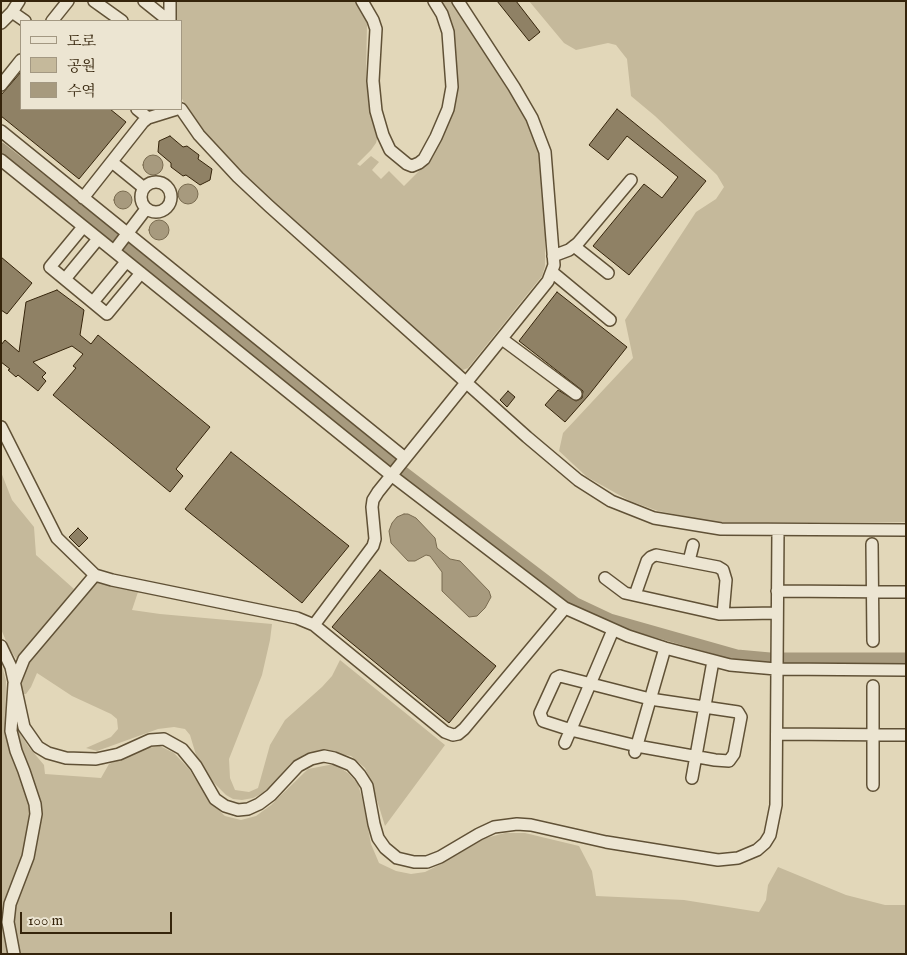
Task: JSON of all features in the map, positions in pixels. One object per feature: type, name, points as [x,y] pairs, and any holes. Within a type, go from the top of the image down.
[{"type":"street","points":[[1,23],[12,12],[19,1]]},
{"type":"street","points":[[53,20],[68,1]]},
{"type":"street","points":[[94,1],[121,20]]},
{"type":"street","points":[[144,1],[169,20]]},
{"type":"street","points":[[170,1],[170,20]]},
{"type":"street","points":[[362,1],[373,20],[376,30],[373,81],[376,111],[381,130],[390,150],[412,166],[424,159],[436,137],[448,108],[452,86],[448,32],[442,14],[434,1]]},
{"type":"street","points":[[314,625],[373,546],[375,539],[372,518],[373,500],[397,467],[548,282],[554,265],[544,152],[532,118],[458,1]]},
{"type":"street","points":[[12,12],[24,20]]},
{"type":"street","points":[[1,85],[20,61]]},
{"type":"street","points":[[138,110],[148,118]]},
{"type":"street","points":[[83,198],[143,122],[148,118],[176,110]]},
{"type":"street","points":[[180,110],[238,177],[466,383],[578,480],[611,500],[654,518],[721,529],[906,530]]},
{"type":"street","points":[[1,131],[83,198],[121,243],[397,467],[565,608],[613,630],[665,648],[730,665],[906,670]]},
{"type":"street","points":[[1,160],[98,239],[121,243]]},
{"type":"street","points":[[112,162],[144,188]]},
{"type":"street","points":[[554,256],[574,246],[631,180]]},
{"type":"street","points":[[152,182],[162,183],[169,189],[171,198],[168,207],[160,212],[146,210],[140,196],[144,188],[152,182]]},
{"type":"street","points":[[121,243],[146,210]]},
{"type":"street","points":[[83,227],[50,267],[107,314],[141,273]]},
{"type":"street","points":[[65,279],[98,239]]},
{"type":"street","points":[[121,243],[126,262],[397,467]]},
{"type":"street","points":[[574,246],[608,273]]},
{"type":"street","points":[[93,302],[126,262]]},
{"type":"street","points":[[552,272],[610,320]]},
{"type":"street","points":[[502,339],[576,394]]},
{"type":"street","points":[[1,427],[57,538],[95,575],[297,618],[314,625],[445,732],[458,734],[464,729],[565,608]]},
{"type":"street","points":[[1,646],[11,667],[24,727],[38,747],[48,753],[66,758],[96,759],[119,754],[150,740],[164,740],[182,749],[196,766],[215,799],[225,806],[238,810],[248,809],[260,804],[298,766],[311,759],[324,756],[334,758],[351,765],[367,786],[378,838],[385,848],[397,858],[414,862],[427,862],[440,857],[478,834],[494,827],[517,824],[531,825],[606,842],[718,860],[743,857],[757,850],[770,835],[776,805],[778,530]]},
{"type":"street","points":[[872,544],[873,641]]},
{"type":"street","points":[[689,561],[693,545]]},
{"type":"street","points":[[635,595],[647,561],[651,557],[660,555],[718,567],[723,570],[726,580],[723,614]]},
{"type":"street","points":[[14,954],[8,922],[10,904],[28,857],[36,814],[35,804],[11,731],[14,684],[24,659],[95,575]]},
{"type":"street","points":[[605,578],[619,590],[635,595],[723,614],[777,613]]},
{"type":"street","points":[[777,591],[906,592]]},
{"type":"street","points":[[565,743],[613,630]]},
{"type":"street","points":[[636,749],[665,648]]},
{"type":"street","points":[[692,778],[714,661]]},
{"type":"street","points":[[560,676],[650,699],[740,713],[732,759],[724,761],[636,749],[542,721],[540,713],[556,678],[560,676]]},
{"type":"street","points":[[873,686],[873,785]]},
{"type":"street","points":[[777,734],[906,735]]},
{"type":"green space","points":[[176,1],[355,1],[365,15],[367,24],[366,75],[368,100],[377,139],[371,150],[357,164],[360,166],[371,156],[379,162],[372,170],[381,179],[389,171],[404,186],[433,157],[450,113],[455,87],[438,1],[451,1],[524,115],[534,136],[540,157],[545,222],[545,266],[542,276],[468,368],[460,371],[241,174],[208,136],[182,99],[182,20],[176,20]]},
{"type":"green space","points":[[529,1],[906,1],[906,522],[715,522],[658,511],[630,501],[587,477],[559,451],[563,433],[633,358],[625,320],[696,212],[716,199],[724,187],[717,175],[655,116],[631,96],[627,59],[616,45],[608,43],[576,50],[564,43]]},
{"type":"green space","points":[[1,472],[12,500],[34,527],[36,555],[74,589],[17,660],[9,648],[1,629]]},
{"type":"green space","points":[[99,581],[138,592],[132,610],[272,624],[262,675],[229,759],[230,778],[235,790],[249,792],[258,788],[270,745],[285,720],[322,687],[332,676],[340,660],[445,745],[385,826],[365,768],[351,756],[321,751],[305,754],[290,764],[263,793],[253,798],[242,800],[233,799],[226,795],[204,773],[199,765],[190,735],[185,729],[174,727],[158,729],[97,751],[86,748],[111,737],[118,729],[117,719],[111,714],[72,696],[37,673],[26,694],[20,694],[19,687],[23,671],[31,659],[93,585]]},
{"type":"green space","points":[[1,662],[6,681],[5,733],[29,801],[29,821],[23,853],[3,912],[3,933],[8,954],[1,954]]},
{"type":"green space","points":[[17,720],[21,735],[44,765],[45,774],[101,778],[109,764],[147,748],[160,746],[174,753],[189,769],[211,803],[225,816],[241,820],[256,816],[271,805],[308,769],[334,764],[348,773],[358,784],[371,844],[379,863],[396,871],[411,874],[425,872],[486,838],[505,833],[525,833],[579,846],[592,871],[596,896],[684,900],[759,912],[766,900],[768,885],[778,867],[846,895],[885,905],[906,905],[906,954],[20,954],[13,918],[13,907],[41,805],[36,787],[16,740]]},
{"type":"water","points":[[153,155],[160,158],[163,165],[160,172],[153,175],[146,172],[143,165],[146,158]]},
{"type":"water","points":[[188,184],[195,187],[198,194],[195,201],[188,204],[181,201],[178,194],[181,187]]},
{"type":"water","points":[[119,191],[127,191],[132,196],[130,207],[119,209],[114,204],[114,196]]},
{"type":"water","points":[[159,220],[166,223],[169,230],[166,237],[159,240],[152,237],[149,230],[152,223]]},
{"type":"water","points":[[404,514],[416,518],[435,538],[437,548],[450,559],[460,561],[489,591],[491,597],[485,608],[477,616],[469,617],[442,591],[442,572],[430,556],[426,555],[415,561],[408,561],[391,543],[389,531],[392,523],[397,517]]},
{"type":"building","points":[[497,1],[516,1],[540,32],[529,41]]},
{"type":"building","points":[[20,73],[20,110],[111,110],[126,122],[79,179],[1,116],[1,95]]},
{"type":"building","points":[[617,109],[706,181],[629,275],[593,246],[644,184],[662,198],[678,177],[627,136],[608,160],[589,145]]},
{"type":"building","points":[[170,136],[183,147],[187,146],[199,155],[198,159],[212,169],[210,180],[200,185],[171,167],[171,163],[158,152],[159,141]]},
{"type":"building","points":[[1,257],[32,283],[7,314],[1,310]]},
{"type":"building","points":[[57,290],[84,310],[80,335],[91,344],[98,335],[210,427],[176,469],[183,476],[170,492],[53,395],[76,368],[73,366],[83,354],[72,346],[33,362],[46,373],[42,377],[46,381],[38,391],[18,375],[16,377],[1,362],[1,345],[5,340],[19,352],[26,302]]},
{"type":"building","points":[[557,292],[627,347],[565,422],[545,405],[558,390],[576,401],[582,398],[583,391],[519,341]]},
{"type":"building","points":[[508,391],[515,397],[507,407],[500,400]]},
{"type":"building","points":[[231,452],[349,546],[302,603],[185,509]]},
{"type":"building","points":[[78,528],[88,538],[79,547],[69,537]]},
{"type":"building","points":[[380,570],[496,666],[449,723],[332,627]]},
{"type":"waterway","points":[[1,148],[112,235],[391,462],[576,603],[610,619],[737,655],[770,658],[906,658]]}]
